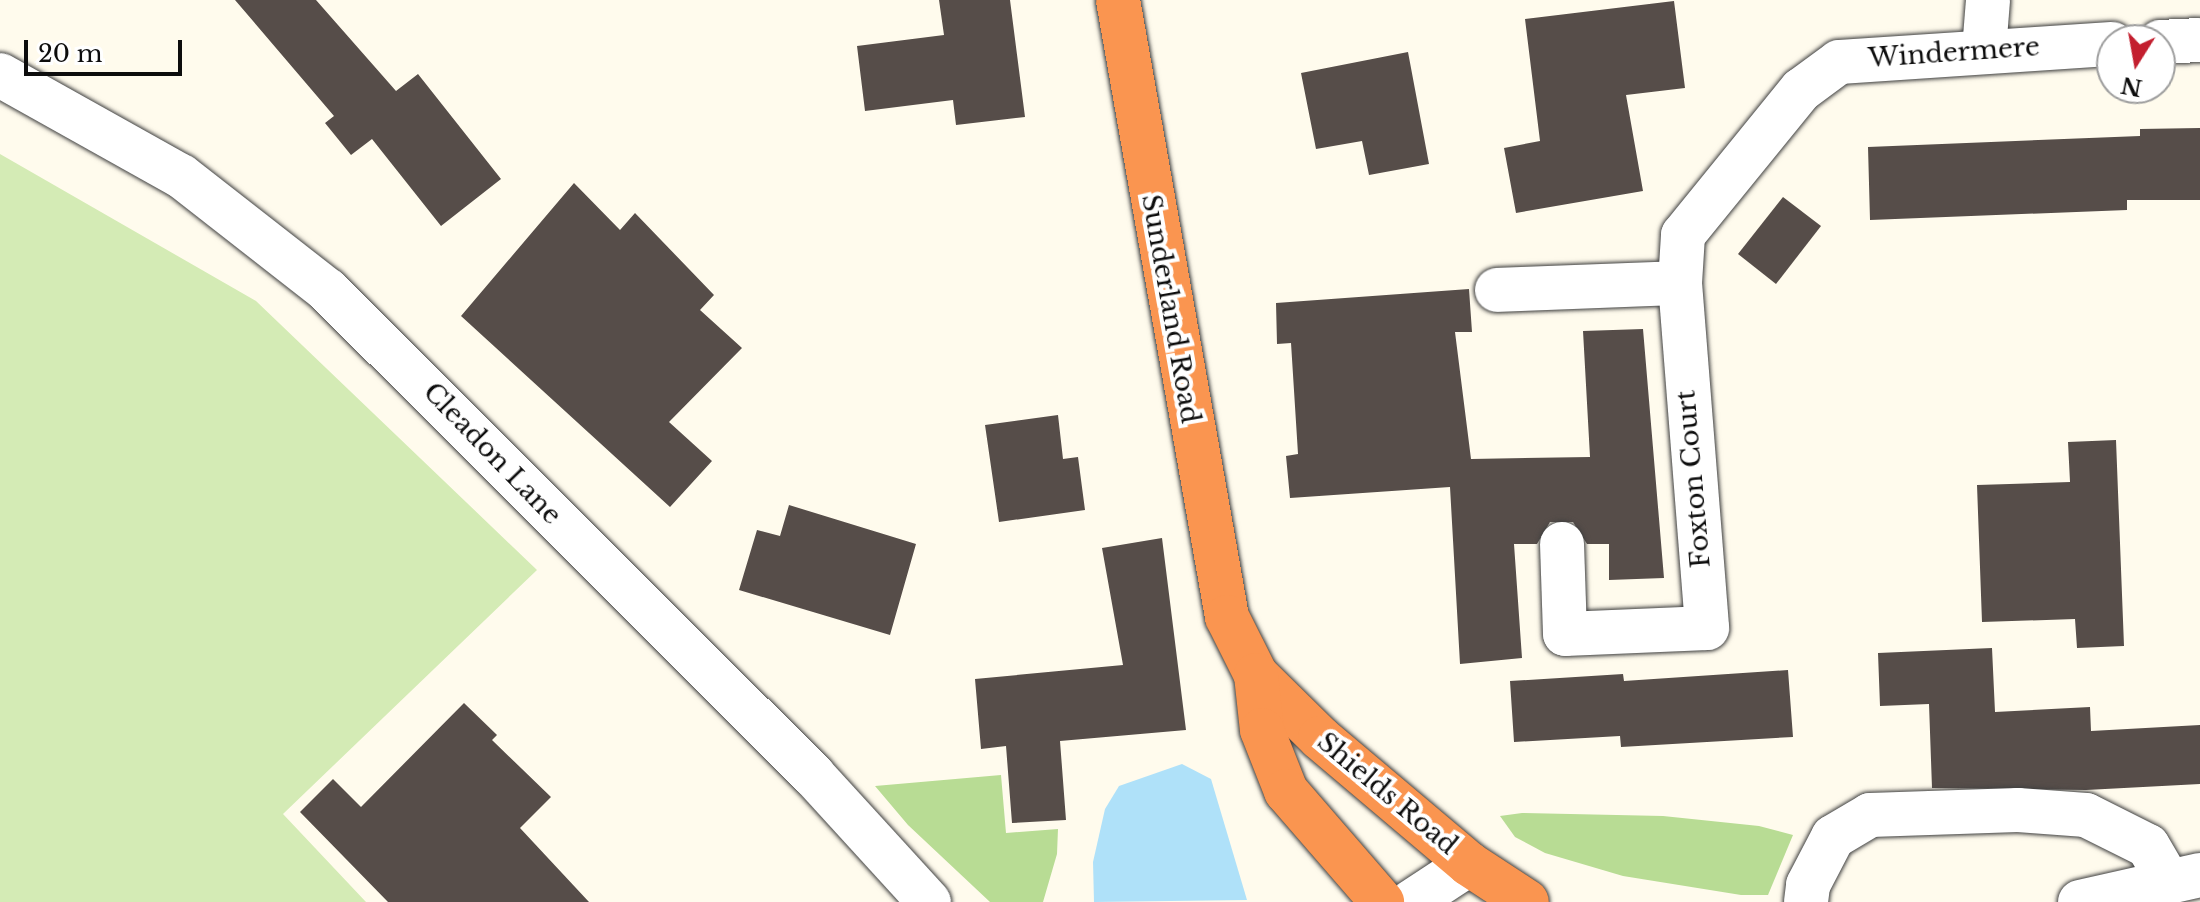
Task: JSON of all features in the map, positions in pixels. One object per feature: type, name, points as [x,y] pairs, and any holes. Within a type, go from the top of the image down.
[{"type":"highway","name":"Sunderland Road","points":[[1118,0],[1227,617]]},
{"type":"highway","name":"Shields Road","points":[[1227,617],[1256,675],[1320,738],[1469,864],[1527,902]]},
{"type":"highway","name":"Shields Road","points":[[1256,675],[1262,730],[1286,791],[1382,902]]},
{"type":"street","points":[[1984,50],[1988,0]]},
{"type":"street","points":[[2176,41],[2200,40]]},
{"type":"street","name":"Windermere","points":[[1680,283],[1683,235],[1801,90],[1839,62],[2096,45]]},
{"type":"street","name":"Cleadon Lane","points":[[0,75],[181,176],[327,290],[813,775],[929,902]]},
{"type":"street","points":[[1497,290],[1680,283]]},
{"type":"street","name":"Foxton Court","points":[[1562,544],[1565,634],[1707,628],[1680,283]]},
{"type":"street","points":[[1806,902],[1808,885],[1833,837],[1870,815],[2018,810],[2086,815],[2148,846],[2184,879]]},
{"type":"street","points":[[1411,902],[1469,864]]},
{"type":"street","points":[[2080,902],[2184,879]]},
{"type":"green space","points":[[0,154],[256,301],[537,570],[283,814],[366,902],[0,902]]},
{"type":"green space","points":[[1001,775],[1006,833],[1058,829],[1057,854],[1043,902],[990,902],[908,825],[875,786]]},
{"type":"green space","points":[[1522,813],[1663,816],[1759,826],[1793,835],[1768,895],[1741,895],[1623,876],[1545,853],[1515,837],[1500,816]]},
{"type":"water","points":[[1182,764],[1211,779],[1247,900],[1094,902],[1093,862],[1105,809],[1119,786]]},
{"type":"building","points":[[235,0],[316,0],[396,91],[418,74],[501,179],[441,226],[372,139],[351,155],[325,123],[334,116]]},
{"type":"building","points":[[939,0],[1010,0],[1025,117],[956,125],[953,100],[865,111],[857,46],[944,35]]},
{"type":"building","points":[[1674,1],[1685,88],[1626,95],[1643,191],[1516,213],[1504,148],[1540,141],[1525,19]]},
{"type":"building","points":[[1408,52],[1429,164],[1369,175],[1362,141],[1316,149],[1301,73]]},
{"type":"building","points":[[2200,128],[2200,200],[2127,200],[2127,210],[1870,220],[1868,147],[2140,136],[2140,129]]},
{"type":"building","points":[[574,183],[620,230],[635,213],[714,295],[700,310],[742,348],[669,422],[712,461],[670,507],[461,316]]},
{"type":"building","points":[[1783,197],[1821,226],[1776,284],[1738,254]]},
{"type":"building","points":[[1469,289],[1472,332],[1455,332],[1471,459],[1590,457],[1583,331],[1643,329],[1664,578],[1609,580],[1609,544],[1587,544],[1573,522],[1550,522],[1537,544],[1514,544],[1522,658],[1460,664],[1450,487],[1290,498],[1286,456],[1298,454],[1291,343],[1277,344],[1276,303]]},
{"type":"building","points":[[1058,415],[1063,459],[1078,457],[1085,510],[999,522],[985,425]]},
{"type":"building","points":[[2116,440],[2124,646],[2077,648],[2075,619],[1982,622],[1977,485],[2070,482],[2068,442]]},
{"type":"building","points":[[789,505],[916,544],[890,635],[739,590],[757,530],[780,536]]},
{"type":"building","points":[[1162,538],[1186,730],[1060,741],[1066,820],[1012,823],[1006,746],[981,749],[975,679],[1123,665],[1102,548]]},
{"type":"building","points":[[1992,648],[1995,712],[2090,707],[2091,731],[2200,725],[2200,784],[2086,790],[1932,788],[1929,704],[1880,706],[1878,653]]},
{"type":"building","points":[[1788,670],[1793,737],[1621,747],[1620,736],[1514,742],[1510,681],[1623,674],[1624,681]]},
{"type":"building","points":[[464,703],[497,735],[492,740],[551,797],[520,828],[589,902],[388,902],[300,812],[333,779],[361,807]]}]
